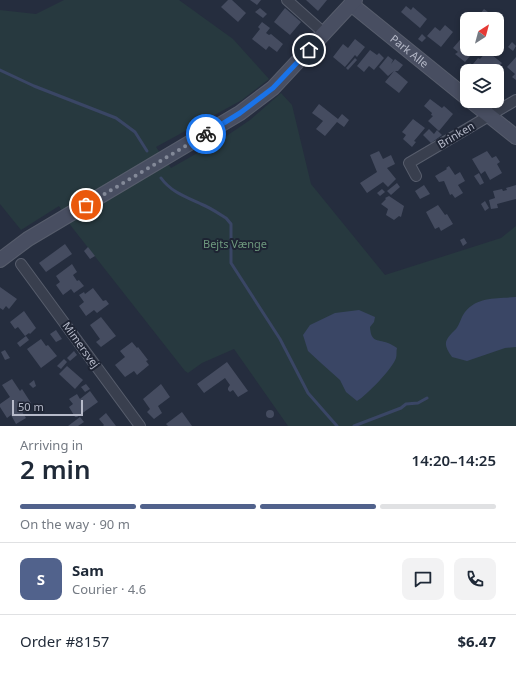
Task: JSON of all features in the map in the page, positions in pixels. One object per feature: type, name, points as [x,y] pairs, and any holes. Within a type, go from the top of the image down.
[{"type":"street","points":[[287,0],[324,33]]},
{"type":"street","points":[[0,260],[28,239],[240,113],[273,88],[353,2]]},
{"type":"street","name":"Park Alle","points":[[353,2],[460,92]]},
{"type":"street","name":"Brinken","points":[[416,176],[409,164],[516,100]]},
{"type":"street","points":[[479,108],[516,138]]},
{"type":"street","name":"Mimersvej","points":[[21,264],[140,426]]},
{"type":"green space","name":"Bejts Vænge","points":[[64,0],[179,0],[233,39],[269,79],[242,100],[156,147],[171,168],[222,139],[250,120],[281,93],[292,105],[311,184],[385,275],[501,238],[516,226],[516,426],[288,426],[234,349],[202,363],[188,373],[185,371],[71,226],[59,206],[21,230],[0,204],[0,10],[36,14]]},
{"type":"water","points":[[516,297],[516,347],[505,348],[467,361],[452,357],[446,345],[447,339],[470,307],[476,303],[488,299]]},
{"type":"water","points":[[359,310],[375,317],[374,322],[370,327],[373,338],[389,343],[397,348],[394,363],[385,375],[373,388],[357,401],[346,392],[340,380],[308,351],[303,335],[310,325],[335,313]]},
{"type":"building","points":[[228,0],[232,0],[246,13],[238,22],[221,7]]},
{"type":"building","points":[[250,0],[261,0],[257,5]]},
{"type":"building","points":[[306,0],[327,0],[318,11]]},
{"type":"building","points":[[406,6],[411,10],[413,7],[427,19],[420,28],[401,12]]},
{"type":"building","points":[[260,8],[267,14],[263,18],[255,12]]},
{"type":"building","points":[[285,8],[301,22],[290,35],[274,22]]},
{"type":"building","points":[[262,22],[270,28],[266,33],[269,35],[271,34],[283,44],[277,52],[269,46],[266,50],[252,39],[260,29],[258,27]]},
{"type":"building","points":[[445,25],[453,32],[441,47],[427,36],[435,27],[440,31]]},
{"type":"building","points":[[300,34],[304,38],[298,44],[294,41]]},
{"type":"building","points":[[422,34],[426,38],[422,42],[418,39]]},
{"type":"building","points":[[355,39],[365,47],[357,57],[355,55],[345,67],[333,57],[343,44],[348,48]]},
{"type":"building","points":[[460,40],[460,56],[470,56],[465,62],[455,54],[458,52],[453,48]]},
{"type":"building","points":[[512,42],[516,46],[513,51],[508,47]]},
{"type":"building","points":[[370,50],[377,55],[379,53],[384,58],[374,70],[369,66],[364,72],[357,66]]},
{"type":"building","points":[[388,56],[393,60],[391,64],[395,59],[403,65],[398,71],[395,71],[408,82],[399,93],[385,82],[394,71],[388,76],[379,67]]},
{"type":"building","points":[[483,56],[493,56],[502,63],[473,64],[478,58],[480,59]]},
{"type":"building","points":[[516,57],[516,80],[512,77],[515,74],[507,67]]},
{"type":"building","points":[[355,58],[357,60],[348,70],[346,68]]},
{"type":"building","points":[[430,99],[442,108],[444,106],[453,114],[439,131],[428,121],[433,116],[431,115],[432,113],[424,106]]},
{"type":"building","points":[[319,104],[338,119],[342,114],[349,120],[344,127],[337,122],[325,136],[316,129],[323,121],[312,113]]},
{"type":"building","points":[[413,119],[425,128],[414,141],[416,142],[412,147],[403,139],[406,135],[402,132]]},
{"type":"building","points":[[429,129],[434,134],[437,130],[442,135],[431,143],[423,135]]},
{"type":"building","points":[[379,151],[383,159],[391,155],[395,164],[387,168],[396,179],[388,187],[383,182],[367,193],[360,183],[377,172],[370,155]]},
{"type":"building","points":[[487,151],[492,158],[496,156],[500,162],[497,164],[502,173],[490,180],[485,171],[481,174],[472,159]]},
{"type":"building","points":[[449,166],[455,175],[460,172],[465,181],[458,185],[463,193],[455,198],[452,194],[450,195],[444,181],[439,182],[435,176],[447,169],[446,168]]},
{"type":"building","points":[[479,173],[484,183],[480,185],[474,176]]},
{"type":"building","points":[[397,183],[400,187],[391,195],[387,191]]},
{"type":"building","points":[[424,185],[430,194],[420,199],[415,191]]},
{"type":"building","points":[[516,185],[516,199],[497,204],[498,208],[491,209],[489,200],[495,198],[493,191],[502,189],[503,191],[507,190],[506,188]]},
{"type":"building","points":[[382,189],[385,192],[380,196],[377,193]]},
{"type":"building","points":[[389,196],[404,206],[401,217],[399,216],[394,220],[386,215],[388,209],[381,204],[386,199],[385,198]]},
{"type":"building","points":[[485,201],[489,208],[485,211],[481,204]]},
{"type":"building","points":[[438,205],[445,215],[447,214],[453,224],[441,231],[439,227],[435,229],[426,212]]},
{"type":"building","points":[[464,238],[467,243],[463,246],[460,240]]},
{"type":"building","points":[[65,244],[72,254],[46,272],[39,263]]},
{"type":"building","points":[[88,247],[95,256],[90,259],[84,251]]},
{"type":"building","points":[[72,264],[77,272],[73,275],[77,281],[79,280],[84,286],[74,293],[71,289],[63,295],[56,285],[60,282],[56,276]]},
{"type":"building","points":[[0,287],[17,299],[9,309],[6,306],[3,310],[0,308]]},
{"type":"building","points":[[93,288],[103,301],[106,300],[109,304],[97,313],[94,310],[86,316],[79,306],[84,302],[79,295],[84,292],[85,294]]},
{"type":"building","points":[[24,311],[36,328],[30,334],[29,333],[25,336],[18,327],[15,329],[10,322]]},
{"type":"building","points":[[101,317],[116,336],[101,347],[96,342],[100,339],[90,325]]},
{"type":"building","points":[[56,330],[62,339],[56,342],[50,334]]},
{"type":"building","points":[[26,336],[29,340],[20,347],[17,343]]},
{"type":"building","points":[[41,339],[57,356],[41,368],[27,349]]},
{"type":"building","points":[[132,342],[148,360],[146,361],[149,365],[137,375],[134,371],[125,377],[115,365],[125,357],[120,351]]},
{"type":"building","points":[[5,350],[10,358],[5,360],[1,352]]},
{"type":"building","points":[[74,351],[77,355],[70,361],[67,358]]},
{"type":"building","points":[[64,359],[67,362],[61,369],[57,366]]},
{"type":"building","points":[[227,362],[248,391],[238,397],[233,390],[230,392],[228,390],[230,385],[225,378],[204,393],[197,384]]},
{"type":"building","points":[[67,366],[83,380],[75,389],[59,374]]},
{"type":"building","points":[[12,379],[20,391],[22,389],[31,403],[21,410],[26,418],[16,424],[11,415],[7,418],[0,407],[0,404],[10,397],[2,385]]},
{"type":"building","points":[[34,380],[36,386],[33,388],[29,384]]},
{"type":"building","points":[[86,384],[90,389],[85,392],[81,387]]},
{"type":"building","points":[[161,384],[170,397],[158,406],[162,413],[154,419],[147,412],[150,409],[143,399]]},
{"type":"building","points":[[90,391],[98,402],[75,417],[69,407],[73,404],[69,399],[77,394],[80,399]]},
{"type":"building","points":[[268,410],[272,410],[274,414],[272,418],[268,418],[266,416],[266,412]]},
{"type":"building","points":[[182,412],[192,426],[168,426],[166,424]]},
{"type":"building","points":[[106,413],[116,426],[103,426],[104,425],[99,419]]},
{"type":"building","points":[[80,417],[84,422],[78,426],[68,426]]},
{"type":"waterway","points":[[0,70],[34,86],[116,118],[135,132],[147,151]]},
{"type":"waterway","points":[[161,178],[174,191],[214,210],[226,218],[231,224],[231,263],[280,339],[308,393],[337,426]]},
{"type":"waterway","points":[[354,426],[401,408],[406,404],[418,403],[427,398]]},
{"type":"way so far","points":[[86,205],[206,134]]},
{"type":"route","points":[[206,134],[240,113],[273,88],[309,50]]}]
